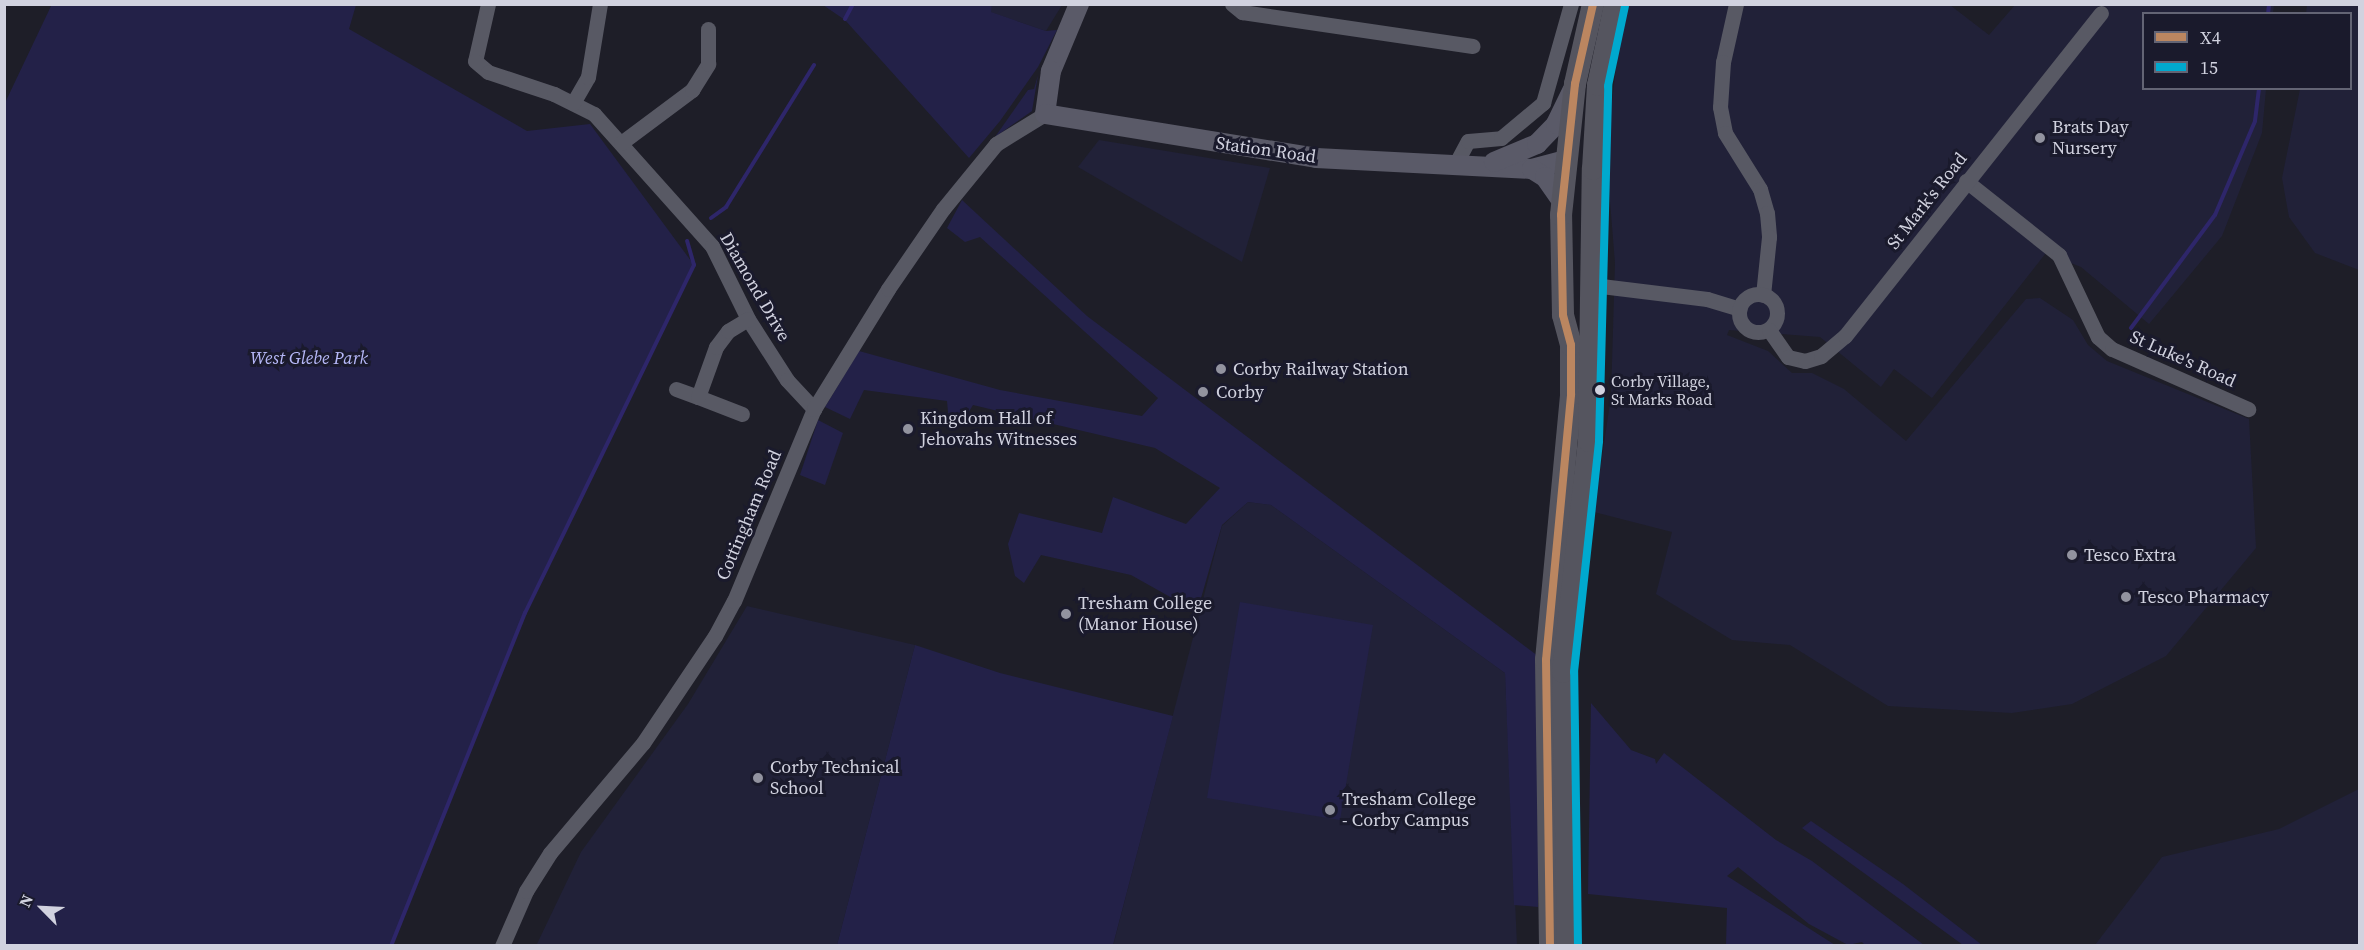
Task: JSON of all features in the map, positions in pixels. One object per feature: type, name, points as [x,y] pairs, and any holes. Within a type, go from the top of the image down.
[{"type":"highway","points":[[1570,345],[1564,327],[1560,264],[1562,201],[1575,84],[1593,4]]},
{"type":"highway","points":[[1566,160],[1577,153],[1598,85],[1615,4]]},
{"type":"highway","points":[[1568,945],[1563,672],[1589,441],[1593,169],[1598,85]]},
{"type":"highway","points":[[1560,264],[1576,280],[1593,285]]},
{"type":"highway","points":[[1550,945],[1546,660],[1570,430],[1570,345],[1578,297],[1582,290],[1593,285]]},
{"type":"main road","points":[[1045,114],[1051,71],[1079,4]]},
{"type":"main road","name":"Station Road","points":[[1488,164],[1537,144],[1556,124],[1575,84]]},
{"type":"main road","name":"Station Road","points":[[1045,114],[1280,154],[1455,165],[1488,164],[1532,169],[1566,160]]},
{"type":"main road","points":[[1532,169],[1545,177],[1562,201]]},
{"type":"street","points":[[488,4],[475,61],[488,72],[573,104],[588,77],[600,4]]},
{"type":"street","points":[[1232,4],[1242,12],[1473,46]]},
{"type":"street","points":[[1455,165],[1468,141],[1501,138],[1543,103],[1571,4]]},
{"type":"street","points":[[1736,4],[1724,62],[1720,107],[1725,133],[1760,189],[1767,213],[1769,237],[1763,295]]},
{"type":"street","name":"St Mark's Road","points":[[1768,330],[1788,357],[1804,361],[1826,353],[1845,336],[2101,13]]},
{"type":"street","points":[[621,143],[692,90],[708,64],[708,29]]},
{"type":"street","name":"Diamond Drive","points":[[573,104],[594,114],[712,246],[748,319],[787,380],[814,409]]},
{"type":"street","name":"Cottingham Road","points":[[506,944],[526,891],[550,853],[655,727],[715,636],[734,601],[814,409],[888,289],[978,164],[996,144],[1045,114]]},
{"type":"street","name":"St Luke's Road","points":[[1966,181],[2059,255],[2098,337],[2112,349],[2248,410]]},
{"type":"street","points":[[1593,285],[1707,299],[1738,309]]},
{"type":"street","points":[[1763,295],[1773,302],[1777,314],[1768,330],[1758,333],[1747,330],[1739,320],[1738,309],[1746,298],[1763,295]]},
{"type":"street","points":[[698,397],[716,347],[728,330],[748,319]]},
{"type":"street","points":[[676,389],[742,414]]},
{"type":"shaded area","points":[[992,5],[1062,5],[1046,31],[990,12]]},
{"type":"shaded area","points":[[1628,5],[1950,5],[1989,35],[2015,5],[2274,5],[2273,12],[2142,12],[2142,90],[2266,90],[2262,133],[2222,236],[2149,324],[2081,267],[2046,253],[1932,398],[1894,369],[1881,387],[1820,337],[1729,330],[1727,335],[1768,351],[1792,373],[1812,373],[1844,389],[1906,441],[2026,299],[2040,298],[2073,320],[2088,345],[2107,361],[2249,419],[2256,548],[2166,656],[2072,704],[2012,713],[1888,706],[1790,645],[1732,640],[1656,594],[1672,532],[1594,512],[1611,396],[1615,263],[1606,152],[1619,43]]},
{"type":"shaded area","points":[[2307,5],[2359,5],[2359,270],[2315,253],[2289,217],[2282,178],[2300,90],[2352,90],[2352,12],[2306,12]]},
{"type":"shaded area","points":[[1099,140],[1270,168],[1242,262],[1078,167]]},
{"type":"shaded area","name":"Tresham College - Corby Campus","points":[[1248,502],[1271,505],[1505,673],[1517,945],[1113,946],[1222,526]]},
{"type":"shaded area","name":"Corby Technical School","points":[[747,606],[915,645],[837,945],[536,946],[581,852],[688,704]]},
{"type":"shaded area","points":[[2359,789],[2359,945],[2095,945],[2162,857],[2279,829]]},
{"type":"green space","name":"West Glebe Park","points":[[52,4],[356,5],[349,29],[527,131],[590,124],[694,265],[525,613],[391,945],[5,945],[4,105]]},
{"type":"green space","points":[[823,5],[992,5],[991,12],[1046,31],[1057,30],[1038,67],[1000,121],[969,158],[845,20]]},
{"type":"green space","points":[[1038,75],[1032,111],[995,137],[1028,90],[1034,89]]},
{"type":"green space","points":[[962,200],[1087,316],[1538,656],[1538,907],[1514,905],[1505,673],[1271,505],[1248,502],[1222,525],[1197,612],[1131,575],[1041,555],[1024,583],[1015,576],[1008,544],[1019,513],[1102,533],[1113,497],[1186,524],[1220,488],[1155,448],[973,405],[965,418],[949,423],[947,401],[864,390],[850,419],[825,407],[859,351],[1000,390],[1142,416],[1158,398],[980,237],[965,242],[947,228]]},
{"type":"green space","points":[[818,420],[843,433],[825,485],[800,475]]},
{"type":"green space","points":[[1240,602],[1373,625],[1340,820],[1207,798]]},
{"type":"green space","points":[[915,645],[1000,673],[1173,716],[1113,945],[837,945]]},
{"type":"green space","points":[[1591,703],[1631,750],[1655,759],[1656,764],[1664,753],[1776,840],[1812,861],[1924,945],[1865,945],[1862,942],[1848,945],[1809,924],[1738,867],[1727,876],[1835,945],[1726,945],[1727,908],[1588,894]]},
{"type":"green space","points":[[1811,821],[1903,884],[1982,945],[1963,945],[1802,828]]},
{"type":"waterway","points":[[845,19],[853,4]]},
{"type":"waterway","points":[[2268,12],[2269,4]]},
{"type":"waterway","points":[[711,218],[726,207],[814,65]]},
{"type":"waterway","points":[[2131,328],[2215,215],[2255,121],[2259,90]]},
{"type":"waterway","points":[[391,946],[525,613],[694,265],[687,241]]},
{"type":"transit line","name":"X4","points":[[1550,946],[1546,660],[1571,394],[1571,345],[1563,315],[1561,215],[1575,84],[1593,4]]},
{"type":"transit line","name":"15","points":[[1578,946],[1574,672],[1599,441],[1608,86],[1625,6]]},
{"type":"place","name":"Brats Day Nursery","points":[[2040,138]]},
{"type":"place","name":"Corby Railway Station","points":[[1221,369]]},
{"type":"place","name":"Corby Village, St Marks Road","points":[[1600,390]]},
{"type":"place","name":"Corby","points":[[1203,392]]},
{"type":"place","name":"Kingdom Hall of Jehovahs Witnesses","points":[[908,429]]},
{"type":"place","name":"Tesco Extra","points":[[2072,555]]},
{"type":"place","name":"Tesco Pharmacy","points":[[2126,597]]},
{"type":"place","name":"Tresham College (Manor House)","points":[[1066,614]]},
{"type":"place","name":"Corby Technical School","points":[[758,778]]},
{"type":"place","name":"Tresham College - Corby Campus","points":[[1330,810]]}]
